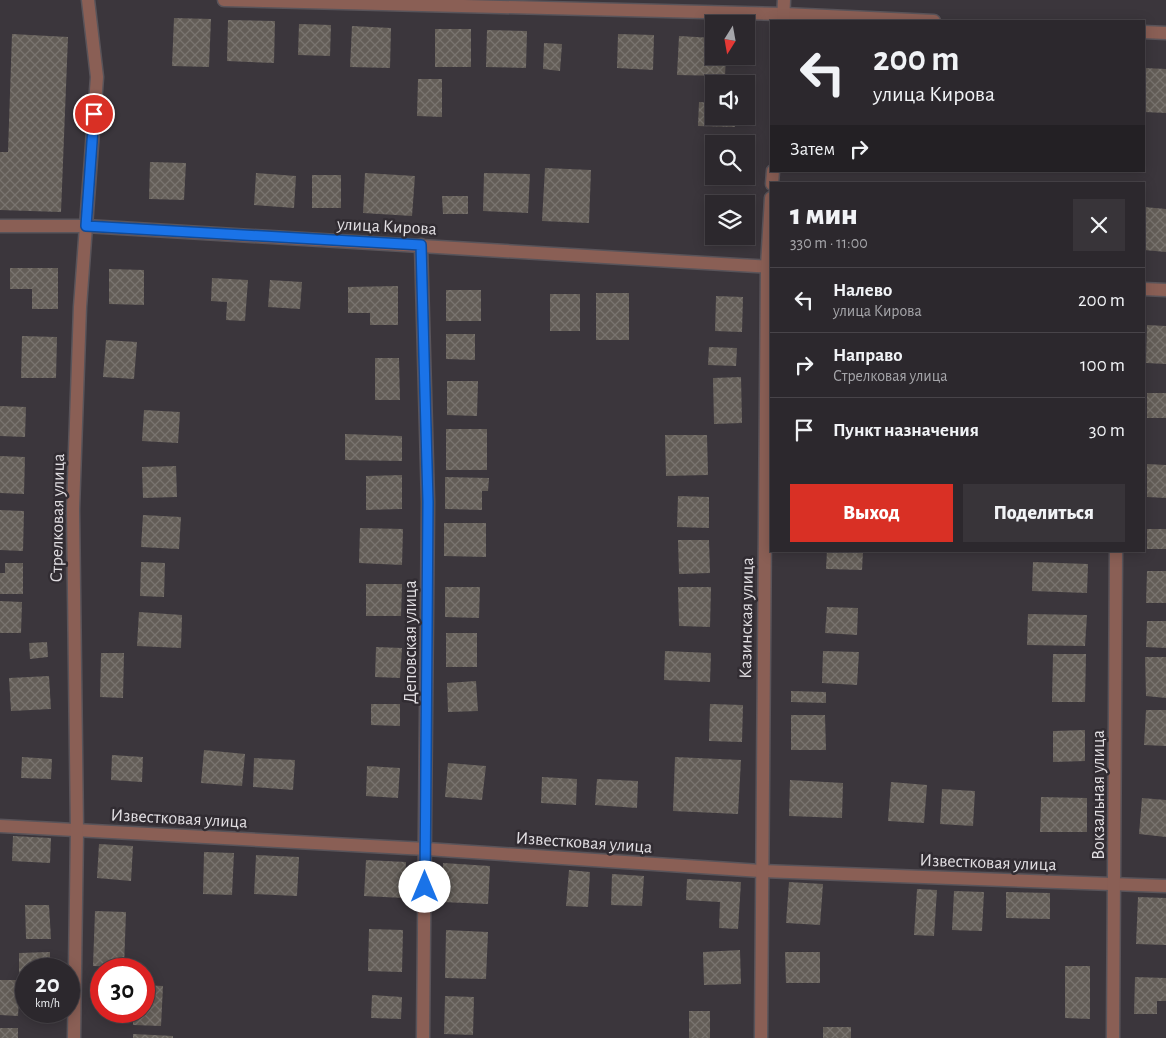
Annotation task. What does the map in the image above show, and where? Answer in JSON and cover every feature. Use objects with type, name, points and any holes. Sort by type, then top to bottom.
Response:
[{"type":"street","name":"Стрелковая улица","points":[[74,1038],[77,830],[73,509],[86,226],[97,77],[88,0]]},
{"type":"street","points":[[224,0],[884,20]]},
{"type":"street","points":[[783,18],[784,0]]},
{"type":"street","points":[[1145,32],[1166,33]]},
{"type":"street","name":"улица Кирова","points":[[0,226],[86,226],[769,266]]},
{"type":"street","name":"Казинская улица","points":[[761,1038],[761,871],[770,232]]},
{"type":"street","name":"Деповская улица","points":[[421,245],[428,502],[424,1038]]},
{"type":"street","points":[[1145,289],[1166,290]]},
{"type":"street","name":"Вокзальная улица","points":[[1113,1038],[1116,552]]},
{"type":"street","name":"Известковая улица","points":[[0,826],[426,849],[761,871],[1166,886]]},
{"type":"building","points":[[174,18],[211,19],[209,67],[172,66]]},
{"type":"building","points":[[228,20],[275,21],[274,63],[227,61]]},
{"type":"building","points":[[299,24],[331,25],[330,56],[298,55]]},
{"type":"building","points":[[352,26],[391,28],[390,68],[350,67]]},
{"type":"building","points":[[435,29],[471,29],[471,67],[435,67]]},
{"type":"building","points":[[487,30],[527,31],[526,68],[486,67]]},
{"type":"building","points":[[12,34],[68,37],[61,212],[0,210],[0,152],[8,152]]},
{"type":"building","points":[[618,34],[654,35],[653,70],[617,68]]},
{"type":"building","points":[[679,36],[705,37],[705,65],[726,65],[725,75],[677,75]]},
{"type":"building","points":[[544,43],[562,44],[560,71],[543,69]]},
{"type":"building","points":[[1145,68],[1166,69],[1166,113],[1145,112]]},
{"type":"building","points":[[418,79],[442,79],[442,117],[417,116]]},
{"type":"building","points":[[699,102],[705,102],[705,125],[735,125],[735,127],[698,126]]},
{"type":"building","points":[[150,162],[186,163],[184,200],[149,199]]},
{"type":"building","points":[[545,168],[591,170],[589,223],[542,221]]},
{"type":"building","points":[[256,173],[296,176],[294,208],[254,205]]},
{"type":"building","points":[[365,173],[415,176],[412,216],[363,213]]},
{"type":"building","points":[[484,173],[530,174],[528,213],[483,211]]},
{"type":"building","points":[[312,175],[341,175],[341,208],[312,208]]},
{"type":"building","points":[[442,196],[468,196],[468,214],[443,214]]},
{"type":"building","points":[[1145,207],[1166,209],[1166,252],[1145,250]]},
{"type":"building","points":[[10,268],[58,268],[58,309],[32,309],[32,289],[10,289]]},
{"type":"building","points":[[109,269],[144,270],[144,305],[109,304]]},
{"type":"building","points":[[212,278],[248,280],[245,321],[226,320],[227,302],[211,301]]},
{"type":"building","points":[[270,280],[302,282],[300,309],[268,307]]},
{"type":"building","points":[[398,286],[398,325],[370,325],[370,313],[348,313],[348,287]]},
{"type":"building","points":[[446,290],[481,290],[481,321],[446,321]]},
{"type":"building","points":[[596,293],[629,293],[629,340],[596,340]]},
{"type":"building","points":[[550,294],[580,294],[580,331],[550,331]]},
{"type":"building","points":[[716,296],[743,297],[742,332],[715,331]]},
{"type":"building","points":[[1147,325],[1166,326],[1166,364],[1146,363]]},
{"type":"building","points":[[446,334],[475,334],[475,360],[446,359]]},
{"type":"building","points":[[22,336],[57,337],[56,378],[21,378]]},
{"type":"building","points":[[106,340],[137,342],[134,379],[103,377]]},
{"type":"building","points":[[709,347],[737,348],[736,366],[708,365]]},
{"type":"building","points":[[375,358],[399,358],[400,400],[375,400]]},
{"type":"building","points":[[741,377],[742,423],[714,424],[713,378]]},
{"type":"building","points":[[447,381],[478,381],[477,416],[447,415]]},
{"type":"building","points":[[1147,393],[1166,393],[1166,418],[1147,418]]},
{"type":"building","points":[[0,406],[26,407],[25,437],[0,436]]},
{"type":"building","points":[[144,410],[180,412],[178,443],[142,441]]},
{"type":"building","points":[[446,429],[487,429],[487,470],[446,470]]},
{"type":"building","points":[[345,434],[402,436],[402,461],[345,460]]},
{"type":"building","points":[[665,435],[707,435],[708,475],[666,476]]},
{"type":"building","points":[[0,456],[25,457],[24,494],[0,493]]},
{"type":"building","points":[[1147,464],[1166,465],[1166,498],[1147,497]]},
{"type":"building","points":[[176,466],[177,497],[143,498],[142,467]]},
{"type":"building","points":[[402,475],[402,509],[366,510],[366,476]]},
{"type":"building","points":[[445,477],[489,478],[488,491],[482,491],[482,510],[445,509]]},
{"type":"building","points":[[678,496],[709,497],[709,528],[677,527]]},
{"type":"building","points":[[0,510],[24,511],[23,551],[0,550]]},
{"type":"building","points":[[143,515],[181,517],[179,549],[141,547]]},
{"type":"building","points":[[444,523],[486,523],[486,557],[444,556]]},
{"type":"building","points":[[360,528],[403,529],[402,565],[359,563]]},
{"type":"building","points":[[1147,529],[1166,529],[1166,549],[1147,549]]},
{"type":"building","points":[[678,540],[709,540],[710,573],[679,574]]},
{"type":"building","points":[[827,552],[863,552],[862,570],[826,569]]},
{"type":"building","points":[[141,562],[165,563],[164,597],[140,596]]},
{"type":"building","points":[[1033,562],[1088,564],[1087,593],[1032,591]]},
{"type":"building","points":[[5,563],[23,563],[23,594],[0,594],[0,573],[5,573]]},
{"type":"building","points":[[1147,571],[1166,571],[1166,603],[1146,603]]},
{"type":"building","points":[[366,584],[402,584],[401,616],[366,616]]},
{"type":"building","points":[[445,587],[480,587],[479,618],[445,617]]},
{"type":"building","points":[[678,587],[711,587],[710,627],[679,626]]},
{"type":"building","points":[[0,601],[22,602],[21,633],[0,633]]},
{"type":"building","points":[[827,607],[858,608],[857,635],[825,633]]},
{"type":"building","points":[[139,612],[182,615],[181,648],[137,646]]},
{"type":"building","points":[[1028,614],[1087,615],[1085,646],[1027,645]]},
{"type":"building","points":[[1147,621],[1166,621],[1166,648],[1146,647]]},
{"type":"building","points":[[446,633],[477,633],[477,667],[446,667]]},
{"type":"building","points":[[47,642],[48,657],[30,659],[29,643]]},
{"type":"building","points":[[376,647],[402,648],[400,678],[375,677]]},
{"type":"building","points":[[665,651],[711,653],[710,682],[664,680]]},
{"type":"building","points":[[823,651],[859,652],[857,685],[822,683]]},
{"type":"building","points":[[101,653],[124,653],[123,698],[100,697]]},
{"type":"building","points":[[1053,654],[1086,654],[1085,702],[1052,702]]},
{"type":"building","points":[[1145,657],[1166,657],[1166,698],[1146,696]]},
{"type":"building","points":[[49,676],[51,709],[11,711],[9,678]]},
{"type":"building","points":[[476,681],[478,711],[448,712],[447,683]]},
{"type":"building","points":[[791,691],[826,692],[826,703],[791,702]]},
{"type":"building","points":[[371,704],[400,704],[400,726],[371,725]]},
{"type":"building","points":[[710,704],[743,705],[742,742],[709,741]]},
{"type":"building","points":[[1146,710],[1166,710],[1166,746],[1144,745]]},
{"type":"building","points":[[791,715],[825,715],[826,750],[791,750]]},
{"type":"building","points":[[1085,730],[1085,761],[1053,762],[1053,731]]},
{"type":"building","points":[[204,750],[245,754],[242,786],[201,783]]},
{"type":"building","points":[[112,755],[143,757],[142,782],[111,780]]},
{"type":"building","points":[[22,757],[52,759],[51,779],[21,778]]},
{"type":"building","points":[[675,757],[741,760],[738,814],[673,811]]},
{"type":"building","points":[[254,758],[295,760],[293,790],[253,787]]},
{"type":"building","points":[[448,763],[486,766],[482,800],[445,797]]},
{"type":"building","points":[[367,766],[400,768],[398,798],[366,796]]},
{"type":"building","points":[[542,777],[577,779],[576,805],[541,803]]},
{"type":"building","points":[[597,779],[638,781],[637,808],[595,805]]},
{"type":"building","points":[[790,780],[843,783],[842,818],[789,816]]},
{"type":"building","points":[[891,782],[927,785],[924,823],[888,821]]},
{"type":"building","points":[[942,789],[975,791],[973,826],[940,824]]},
{"type":"building","points":[[1041,797],[1087,798],[1087,832],[1040,832]]},
{"type":"building","points":[[1142,798],[1166,800],[1166,837],[1139,834]]},
{"type":"building","points":[[13,836],[51,838],[50,863],[12,861]]},
{"type":"building","points":[[99,844],[133,846],[131,881],[97,878]]},
{"type":"building","points":[[204,852],[234,853],[232,895],[203,894]]},
{"type":"building","points":[[256,855],[299,857],[297,896],[254,894]]},
{"type":"building","points":[[366,860],[406,862],[404,898],[364,896]]},
{"type":"building","points":[[443,863],[490,866],[488,904],[442,902]]},
{"type":"building","points":[[569,870],[590,872],[588,907],[566,906]]},
{"type":"building","points":[[612,874],[644,876],[642,906],[611,905]]},
{"type":"building","points":[[687,879],[741,882],[738,929],[719,928],[720,902],[686,900]]},
{"type":"building","points":[[789,882],[823,884],[820,925],[786,923]]},
{"type":"building","points":[[917,889],[937,890],[934,936],[914,935]]},
{"type":"building","points":[[954,891],[984,892],[982,931],[952,930]]},
{"type":"building","points":[[1006,892],[1050,893],[1050,919],[1006,918]]},
{"type":"building","points":[[1138,897],[1166,898],[1166,945],[1136,944]]},
{"type":"building","points":[[25,905],[49,905],[51,939],[26,939]]},
{"type":"building","points":[[95,911],[126,912],[124,958],[93,958]]},
{"type":"building","points":[[369,929],[403,930],[402,972],[368,971]]},
{"type":"building","points":[[446,930],[488,932],[486,979],[445,978]]},
{"type":"building","points":[[740,950],[741,984],[704,985],[703,952]]},
{"type":"building","points":[[50,952],[50,958],[19,958],[19,953]]},
{"type":"building","points":[[785,952],[820,952],[820,983],[786,983]]},
{"type":"building","points":[[1065,966],[1090,966],[1090,1019],[1065,1018]]},
{"type":"building","points":[[1135,977],[1166,978],[1166,1001],[1157,1001],[1157,1014],[1134,1014]]},
{"type":"building","points":[[0,980],[15,980],[15,1016],[0,1015]]},
{"type":"building","points":[[155,986],[163,986],[161,1026],[133,1025],[133,1023],[155,1023]]},
{"type":"building","points":[[372,995],[402,997],[401,1019],[371,1018]]},
{"type":"building","points":[[445,996],[474,997],[473,1035],[444,1034]]},
{"type":"building","points":[[689,1011],[710,1011],[710,1038],[689,1038]]},
{"type":"building","points":[[823,1027],[851,1027],[851,1038],[823,1038]]},
{"type":"building","points":[[0,1028],[18,1028],[18,1038],[0,1038]]},
{"type":"building","points":[[133,1034],[173,1036],[173,1038],[133,1038]]},
{"type":"route","points":[[94,114],[86,226],[421,245],[428,502],[425,887]]}]
